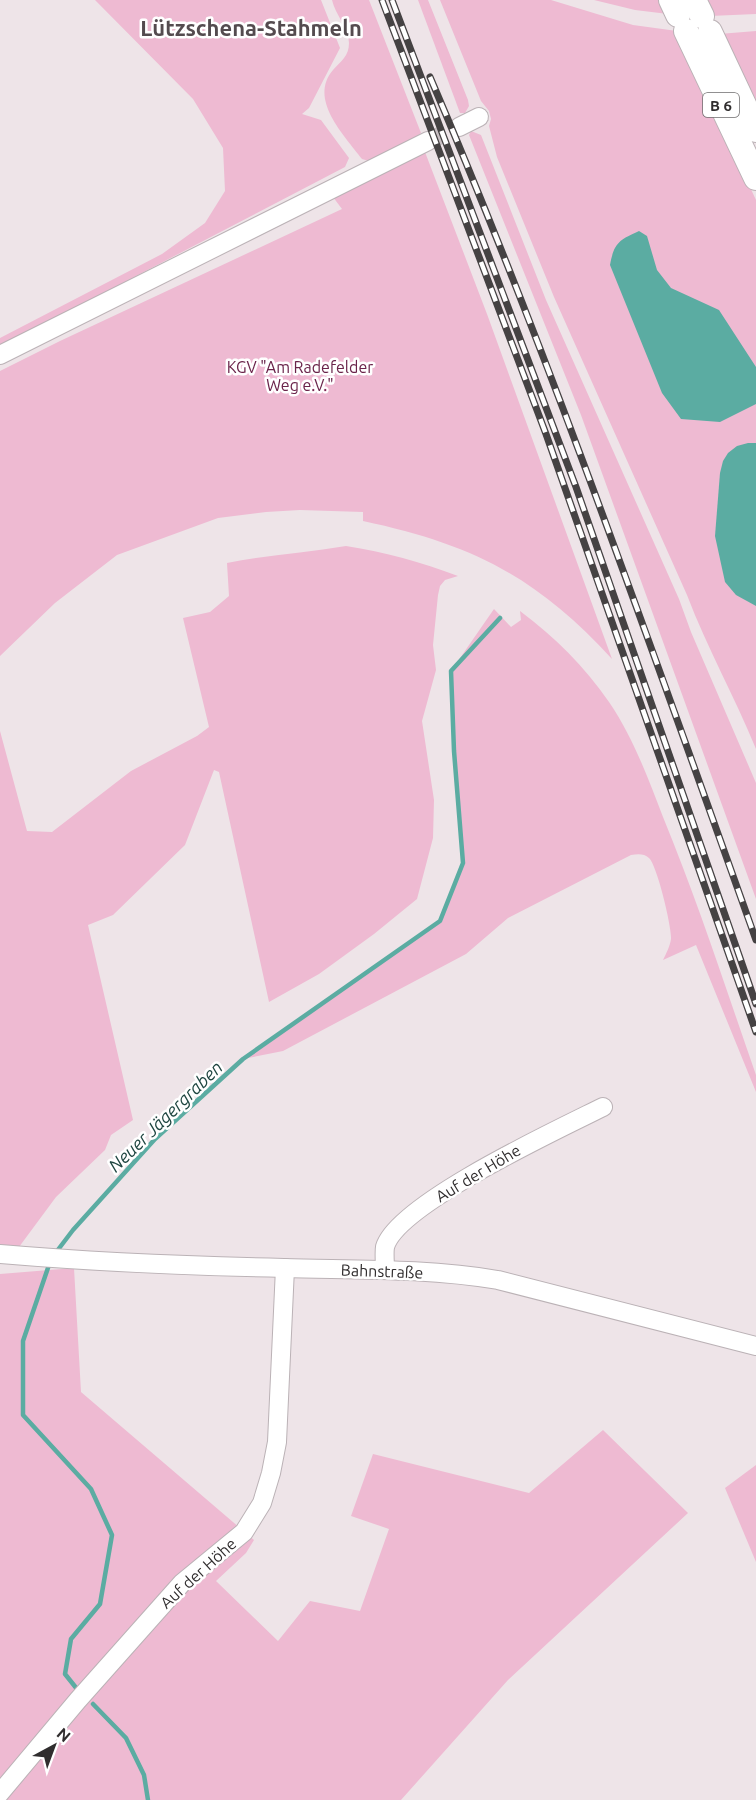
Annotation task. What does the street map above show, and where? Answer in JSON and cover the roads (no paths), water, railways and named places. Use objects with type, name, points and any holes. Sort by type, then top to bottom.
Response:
[{"type":"main road","name":"B 6","points":[[690,16],[756,130]]},
{"type":"main road","name":"B 6","points":[[690,16],[756,178]]},
{"type":"street","points":[[459,126],[479,117]]},
{"type":"street","points":[[0,355],[428,141]]},
{"type":"street","name":"Auf der Höhe","points":[[385,1270],[385,1247],[390,1238],[413,1214],[440,1195],[516,1150],[603,1107]]},
{"type":"street","name":"Bahnstraße","points":[[0,1254],[66,1259],[467,1275],[498,1280],[756,1346]]},
{"type":"street","name":"Auf der Höhe","points":[[0,1793],[174,1591],[244,1532],[262,1503],[277,1442],[285,1268]]},
{"type":"waterway","name":"Neuer Jägergraben","points":[[54,1255],[73,1230],[155,1139],[243,1059],[440,921],[463,863],[454,751],[451,671],[500,618]]},
{"type":"waterway","name":"Neuer Jägergraben","points":[[50,1262],[23,1341],[23,1415],[91,1489],[112,1535],[100,1604],[71,1639],[65,1674],[77,1689]]},
{"type":"waterway","name":"Neuer Jägergraben","points":[[93,1704],[126,1738],[144,1775],[148,1800]]},
{"type":"tunnel","points":[[428,141],[459,127]]},
{"type":"railway","points":[[382,0],[546,434],[756,1032]]},
{"type":"railway","points":[[392,0],[576,487],[756,1004]]},
{"type":"railway","points":[[430,77],[559,398],[756,940]]},
{"type":"district","name":"Lützschena-Stahmeln","points":[[251,27]]},
{"type":"park label","name":"KGV \"Am Radefelder Weg e.V.\"","points":[[300,376]]}]
